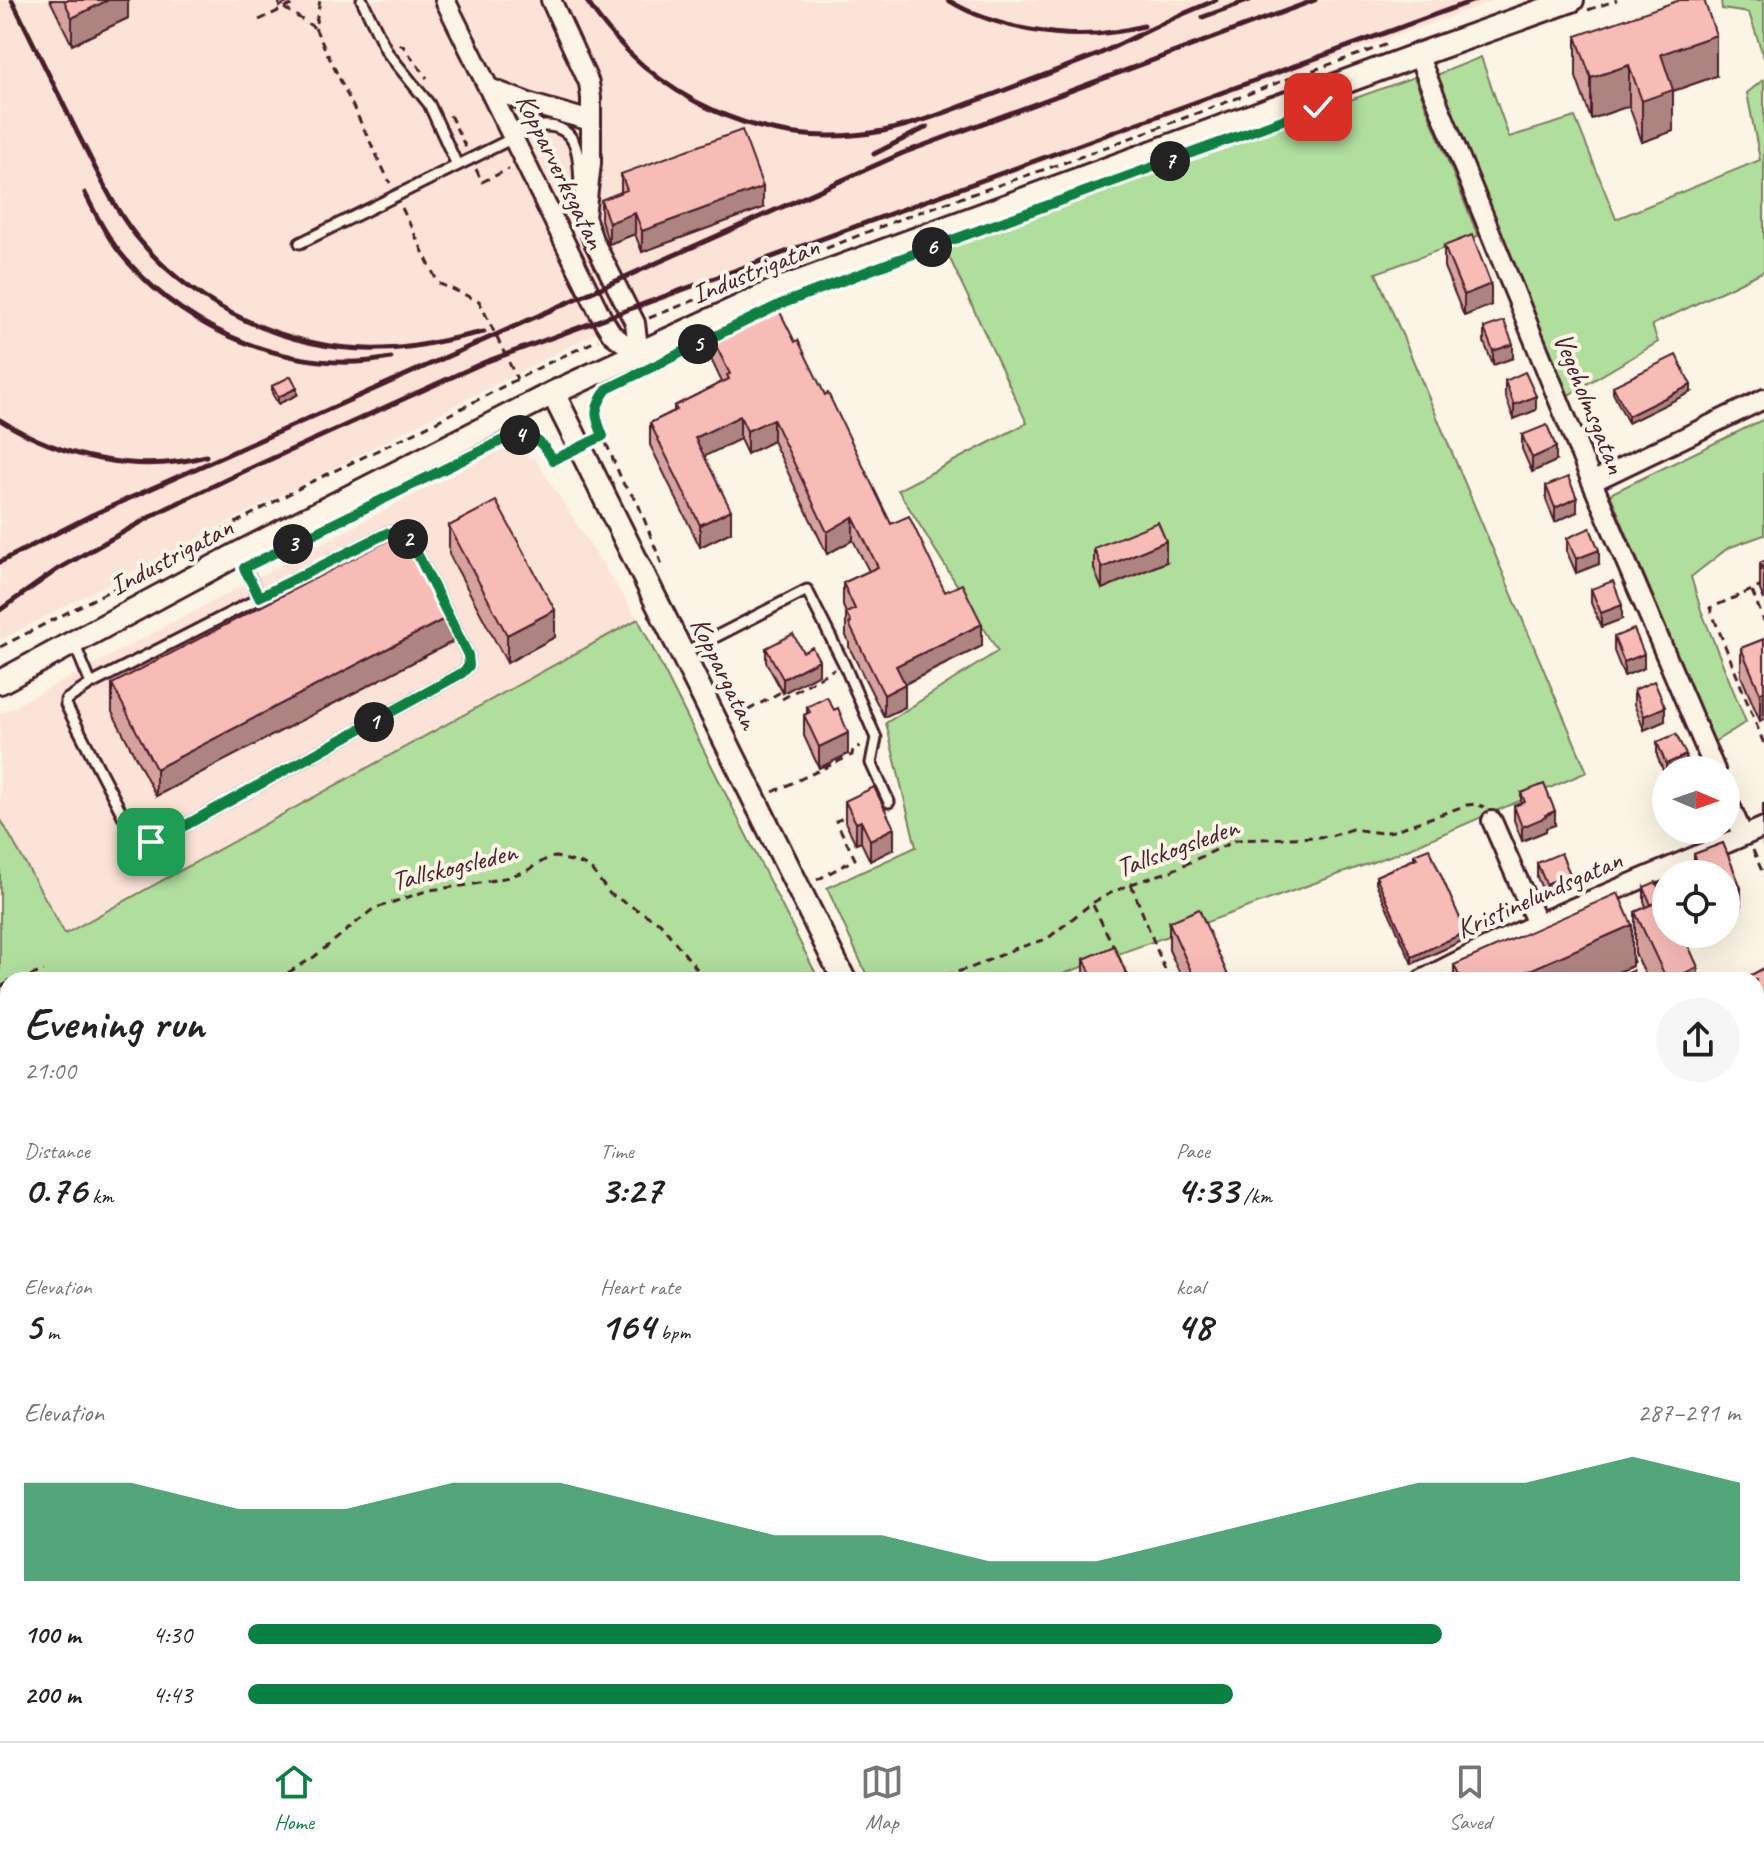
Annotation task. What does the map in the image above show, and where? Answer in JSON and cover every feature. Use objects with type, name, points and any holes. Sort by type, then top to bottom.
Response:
[{"type":"street","name":"Kopparverksgatan","points":[[445,0],[607,326],[612,334],[639,355]]},
{"type":"street","points":[[551,0],[589,83],[591,163],[585,217],[593,240],[635,323],[639,355]]},
{"type":"street","name":"Industrigatan","points":[[0,682],[238,554],[553,393],[772,292],[1418,55],[1579,5]]},
{"type":"street","name":"Vegeholmsgatan","points":[[1418,55],[1592,482],[1709,756]]},
{"type":"street","points":[[489,88],[591,121]]},
{"type":"street","name":"Koppargatan","points":[[553,393],[840,972]]},
{"type":"street","points":[[1592,482],[1764,399]]},
{"type":"street","points":[[1492,821],[1537,924]]},
{"type":"street","name":"Kristinelundsgatan","points":[[1437,972],[1537,924],[1751,833]]},
{"type":"lane","points":[[362,0],[387,52],[429,104],[457,165]]},
{"type":"lane","points":[[300,243],[542,126],[558,129],[572,137],[579,154],[580,201],[585,217]]},
{"type":"lane","points":[[387,533],[398,533],[412,543],[468,655],[469,666],[448,681],[151,842],[133,835],[66,705],[69,697],[91,684],[387,533]]},
{"type":"lane","points":[[238,554],[259,597]]},
{"type":"lane","points":[[682,654],[807,590],[876,738],[871,763],[889,802]]},
{"type":"lane","points":[[74,642],[91,684]]},
{"type":"path","points":[[259,20],[302,0]]},
{"type":"path","points":[[315,28],[320,0]]},
{"type":"path","points":[[1579,5],[1617,0]]},
{"type":"path","points":[[284,8],[315,28],[438,283],[479,301],[517,379]]},
{"type":"path","points":[[394,42],[403,46],[431,84]]},
{"type":"path","points":[[447,109],[482,182],[536,159],[568,180],[580,180]]},
{"type":"path","points":[[607,389],[600,399],[595,417],[624,485],[637,501],[665,573]]},
{"type":"path","points":[[508,437],[515,434],[537,440],[553,460],[579,448]]},
{"type":"path","points":[[1764,585],[1710,608],[1764,744]]},
{"type":"path","points":[[1752,590],[1764,621]]},
{"type":"path","points":[[733,719],[779,693],[782,699],[844,664]]},
{"type":"path","points":[[1759,730],[1764,728]]},
{"type":"path","points":[[770,794],[852,755],[853,749],[876,738]]},
{"type":"path","name":"Tallskogsleden","points":[[957,972],[1047,939],[1092,903],[1237,840],[1331,836],[1352,829],[1382,833],[1476,804],[1487,810],[1492,821]]},
{"type":"path","points":[[814,882],[855,859],[836,821],[848,815]]},
{"type":"path","points":[[1751,833],[1764,876]]},
{"type":"path","name":"Tallskogsleden","points":[[289,972],[314,957],[373,909],[429,890],[509,877],[556,857],[591,869],[610,894],[660,923],[701,972]]},
{"type":"path","points":[[1131,884],[1166,972]]},
{"type":"path","points":[[1092,903],[1126,972]]},
{"type":"path","points":[[1629,951],[1634,965],[1631,972]]},
{"type":"shaded area","points":[[0,0],[1496,0],[642,309],[0,640]]},
{"type":"shaded area","points":[[502,448],[535,459],[638,619],[64,935],[0,818],[0,714]]},
{"type":"green space","points":[[1721,0],[1764,0],[1764,58],[1749,13],[1722,9]]},
{"type":"green space","points":[[1481,57],[1509,137],[1575,117],[1616,219],[1760,160],[1747,93],[1764,79],[1764,271],[1652,325],[1658,342],[1565,397],[1434,76]]},
{"type":"green space","points":[[1414,77],[1478,236],[1376,273],[1587,772],[1398,853],[1068,972],[865,972],[827,888],[916,847],[886,723],[998,651],[898,490],[1027,423],[944,246]]},
{"type":"green space","points":[[1764,419],[1764,535],[1728,548],[1691,577],[1746,722],[1714,742],[1610,494]]},
{"type":"green space","points":[[638,619],[815,972],[0,972],[0,818],[65,934]]},
{"type":"building","points":[[64,0],[108,0],[72,18]]},
{"type":"building","points":[[1680,0],[1704,0],[1716,35],[1661,54],[1673,90],[1642,101],[1629,65],[1591,78],[1576,36]]},
{"type":"building","points":[[742,130],[763,187],[642,231],[635,213],[609,223],[601,200],[627,190],[621,174]]},
{"type":"building","points":[[1472,235],[1491,284],[1464,295],[1444,246]]},
{"type":"building","points":[[775,302],[825,395],[828,393],[891,524],[909,516],[945,592],[962,584],[982,624],[896,666],[905,684],[884,695],[849,624],[851,622],[846,613],[855,609],[843,583],[878,567],[853,517],[827,532],[773,419],[747,431],[740,416],[695,438],[731,510],[700,525],[650,423],[677,410],[674,406],[729,379],[727,375],[730,374],[710,334]]},
{"type":"building","points":[[1504,321],[1513,344],[1493,351],[1484,328]]},
{"type":"building","points":[[1676,355],[1691,385],[1628,416],[1613,386]]},
{"type":"building","points":[[1525,372],[1536,396],[1514,405],[1505,381]]},
{"type":"building","points":[[291,376],[297,388],[278,397],[272,386]]},
{"type":"building","points":[[1547,425],[1556,447],[1532,458],[1522,435]]},
{"type":"building","points":[[1568,477],[1577,498],[1555,508],[1546,486]]},
{"type":"building","points":[[496,501],[555,610],[507,635],[449,526]]},
{"type":"building","points":[[1158,522],[1166,541],[1102,568],[1094,548]]},
{"type":"building","points":[[1590,528],[1599,550],[1576,559],[1567,538]]},
{"type":"building","points":[[408,530],[452,615],[156,769],[112,684]]},
{"type":"building","points":[[1613,581],[1622,605],[1601,613],[1591,589]]},
{"type":"building","points":[[1634,629],[1644,654],[1624,662],[1614,637]]},
{"type":"building","points":[[793,634],[803,652],[812,647],[819,660],[783,679],[766,648]]},
{"type":"building","points":[[1764,639],[1764,691],[1760,693],[1741,648]]},
{"type":"building","points":[[1654,681],[1665,707],[1644,716],[1634,690]]},
{"type":"building","points":[[827,697],[834,710],[838,708],[848,733],[819,747],[804,715],[810,712],[807,707]]},
{"type":"building","points":[[1676,734],[1686,755],[1663,756],[1657,742]]},
{"type":"building","points":[[1544,784],[1555,811],[1522,827],[1514,806],[1525,802],[1521,793]]},
{"type":"building","points":[[874,787],[894,828],[870,840],[861,821],[856,823],[845,801]]},
{"type":"building","points":[[1723,844],[1730,860],[1696,860],[1694,854]]},
{"type":"building","points":[[1429,848],[1466,932],[1412,957],[1376,876],[1417,858],[1414,854]]},
{"type":"building","points":[[1561,853],[1570,874],[1546,884],[1537,863]]},
{"type":"building","points":[[1652,884],[1651,905],[1644,887]]},
{"type":"building","points":[[1618,893],[1632,925],[1525,972],[1457,972],[1454,965]]},
{"type":"building","points":[[1652,904],[1652,948],[1689,948],[1698,967],[1687,972],[1663,972],[1635,912]]},
{"type":"building","points":[[1199,909],[1227,972],[1191,972],[1169,922]]},
{"type":"building","points":[[1114,946],[1125,972],[1090,972],[1084,959]]},
{"type":"railway","points":[[12,0],[120,213],[159,262],[186,284],[246,321],[313,343],[382,349],[433,343],[484,332]]},
{"type":"railway","points":[[586,0],[613,35],[643,65],[677,91],[715,111],[754,125],[796,134],[839,136],[883,131],[927,119],[1000,92]]},
{"type":"railway","points":[[948,0],[1006,25],[1050,33],[1093,34],[1144,26]]},
{"type":"railway","points":[[992,95],[1097,55],[1216,0]]},
{"type":"railway","points":[[1203,17],[1250,0]]},
{"type":"railway","points":[[0,562],[92,515],[903,153],[1315,0]]},
{"type":"railway","points":[[0,610],[58,569],[159,512],[485,362],[1475,0]]},
{"type":"railway","points":[[874,154],[927,127]]},
{"type":"railway","points":[[85,193],[109,237],[127,261],[153,287],[213,328],[247,343],[318,361],[354,362],[391,358]]},
{"type":"railway","points":[[0,420],[48,444],[100,459],[153,464],[206,456]]},
{"type":"route","points":[[151,842],[462,673],[469,666],[468,655],[412,543],[398,533],[387,533],[259,597],[244,568],[515,434],[537,440],[553,460],[603,436],[595,417],[596,408],[607,389],[781,304],[1318,107]]}]
